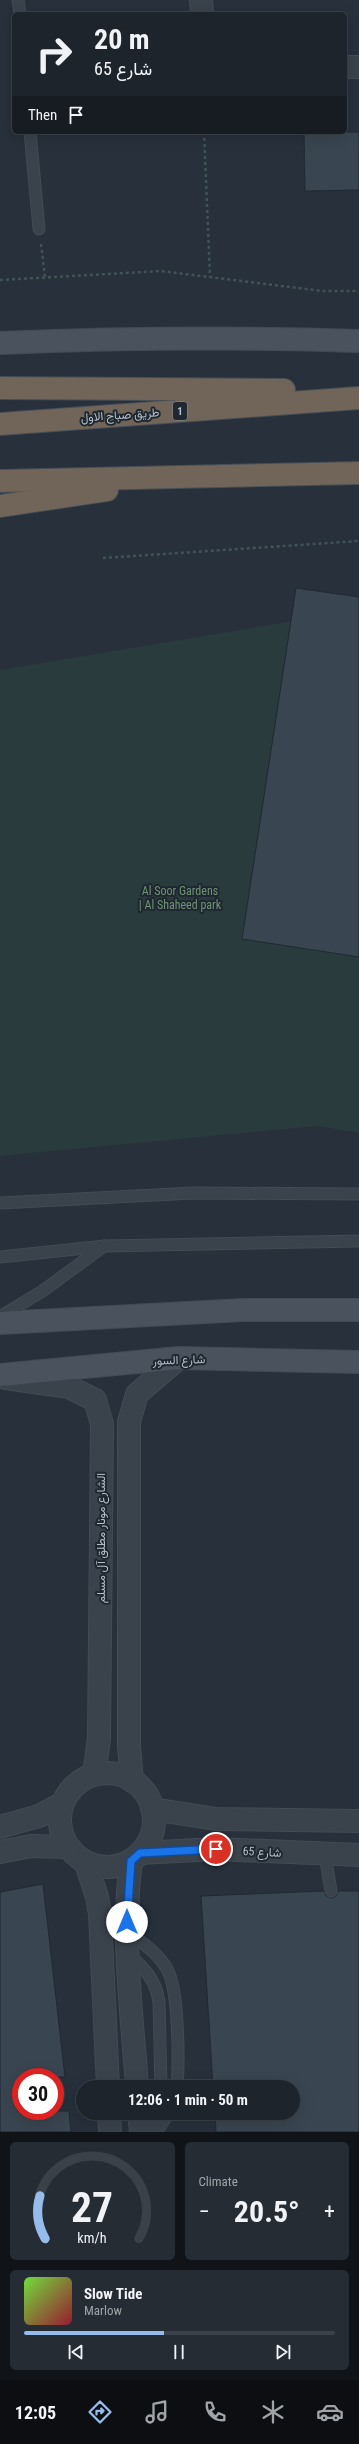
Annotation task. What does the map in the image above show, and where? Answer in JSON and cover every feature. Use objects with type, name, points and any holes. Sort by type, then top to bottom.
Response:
[{"type":"highway","points":[[0,388],[359,391]]},
{"type":"highway","name":"طريق صباح الاول","points":[[0,424],[359,398]]},
{"type":"highway","points":[[0,481],[227,474],[359,473]]},
{"type":"highway","points":[[0,506],[66,495],[227,474]]},
{"type":"main road","points":[[0,343],[109,339],[276,338],[359,341]]},
{"type":"main road","points":[[0,1323],[243,1310],[359,1310]]},
{"type":"main road","name":"شارع السور","points":[[0,1376],[179,1358],[359,1362]]},
{"type":"street","points":[[201,0],[202,12]]},
{"type":"street","points":[[347,67],[359,67]]},
{"type":"street","points":[[132,1781],[129,1746],[129,1422],[137,1394],[179,1358]]},
{"type":"street","name":"الشارع مونار مطلق آل مسلم","points":[[0,1376],[69,1387],[95,1400],[102,1424],[99,1739],[94,1775]]},
{"type":"street","points":[[108,2080],[100,1914],[97,1896],[86,1863],[68,1847],[60,1827],[62,1804],[74,1786],[94,1775],[107,1773],[120,1775],[132,1781],[141,1788],[152,1809],[152,1833],[136,1857],[127,1896],[127,1931],[137,2080]]},
{"type":"street","points":[[0,1827],[39,1816],[62,1804]]},
{"type":"street","points":[[152,1809],[216,1819],[359,1821]]},
{"type":"street","points":[[0,1852],[30,1846],[68,1847]]},
{"type":"street","name":"شارع 65","points":[[136,1857],[216,1849],[325,1855],[359,1855]]},
{"type":"street","points":[[86,1863],[109,1867],[136,1857]]},
{"type":"street","points":[[109,2120],[110,2132]]},
{"type":"street","points":[[140,2120],[141,2132]]},
{"type":"lane","points":[[18,0],[20,12]]},
{"type":"lane","points":[[30,134],[39,229]]},
{"type":"lane","points":[[0,1203],[193,1193],[359,1194]]},
{"type":"lane","points":[[0,1257],[105,1246],[359,1241]]},
{"type":"lane","points":[[0,1317],[44,1290],[105,1246]]},
{"type":"lane","points":[[325,1855],[330,1891]]},
{"type":"lane","points":[[127,1931],[158,1958],[172,1980],[176,1999],[177,2080]]},
{"type":"lane","points":[[129,1955],[148,1973],[157,1990],[159,2002],[161,2080]]},
{"type":"lane","points":[[146,2132],[153,2120]]},
{"type":"lane","points":[[156,2132],[164,2120]]},
{"type":"path","points":[[204,134],[210,277]]},
{"type":"path","points":[[39,229],[45,277]]},
{"type":"path","points":[[0,280],[161,271],[322,291],[359,291]]},
{"type":"path","points":[[103,558],[359,541]]},
{"type":"green space","name":"Al Soor Gardens | Al Shaheed park","points":[[359,610],[359,1133],[317,1126],[0,1156],[0,670]]},
{"type":"building","points":[[347,132],[359,132],[359,190],[305,191],[304,134],[347,134]]},
{"type":"building","points":[[296,588],[359,597],[359,957],[242,939]]},
{"type":"building","points":[[43,1884],[64,2068],[12,2068],[12,2120],[64,2120],[64,2111],[69,2111],[71,2132],[0,2132],[0,1892]]},
{"type":"building","points":[[324,1891],[326,1896],[332,1898],[336,1896],[338,1891],[359,1891],[359,2132],[216,2132],[215,2120],[300,2120],[300,2080],[213,2080],[201,1896]]},
{"type":"route","points":[[127,1922],[128,1878],[131,1861],[140,1853],[216,1849]]}]
